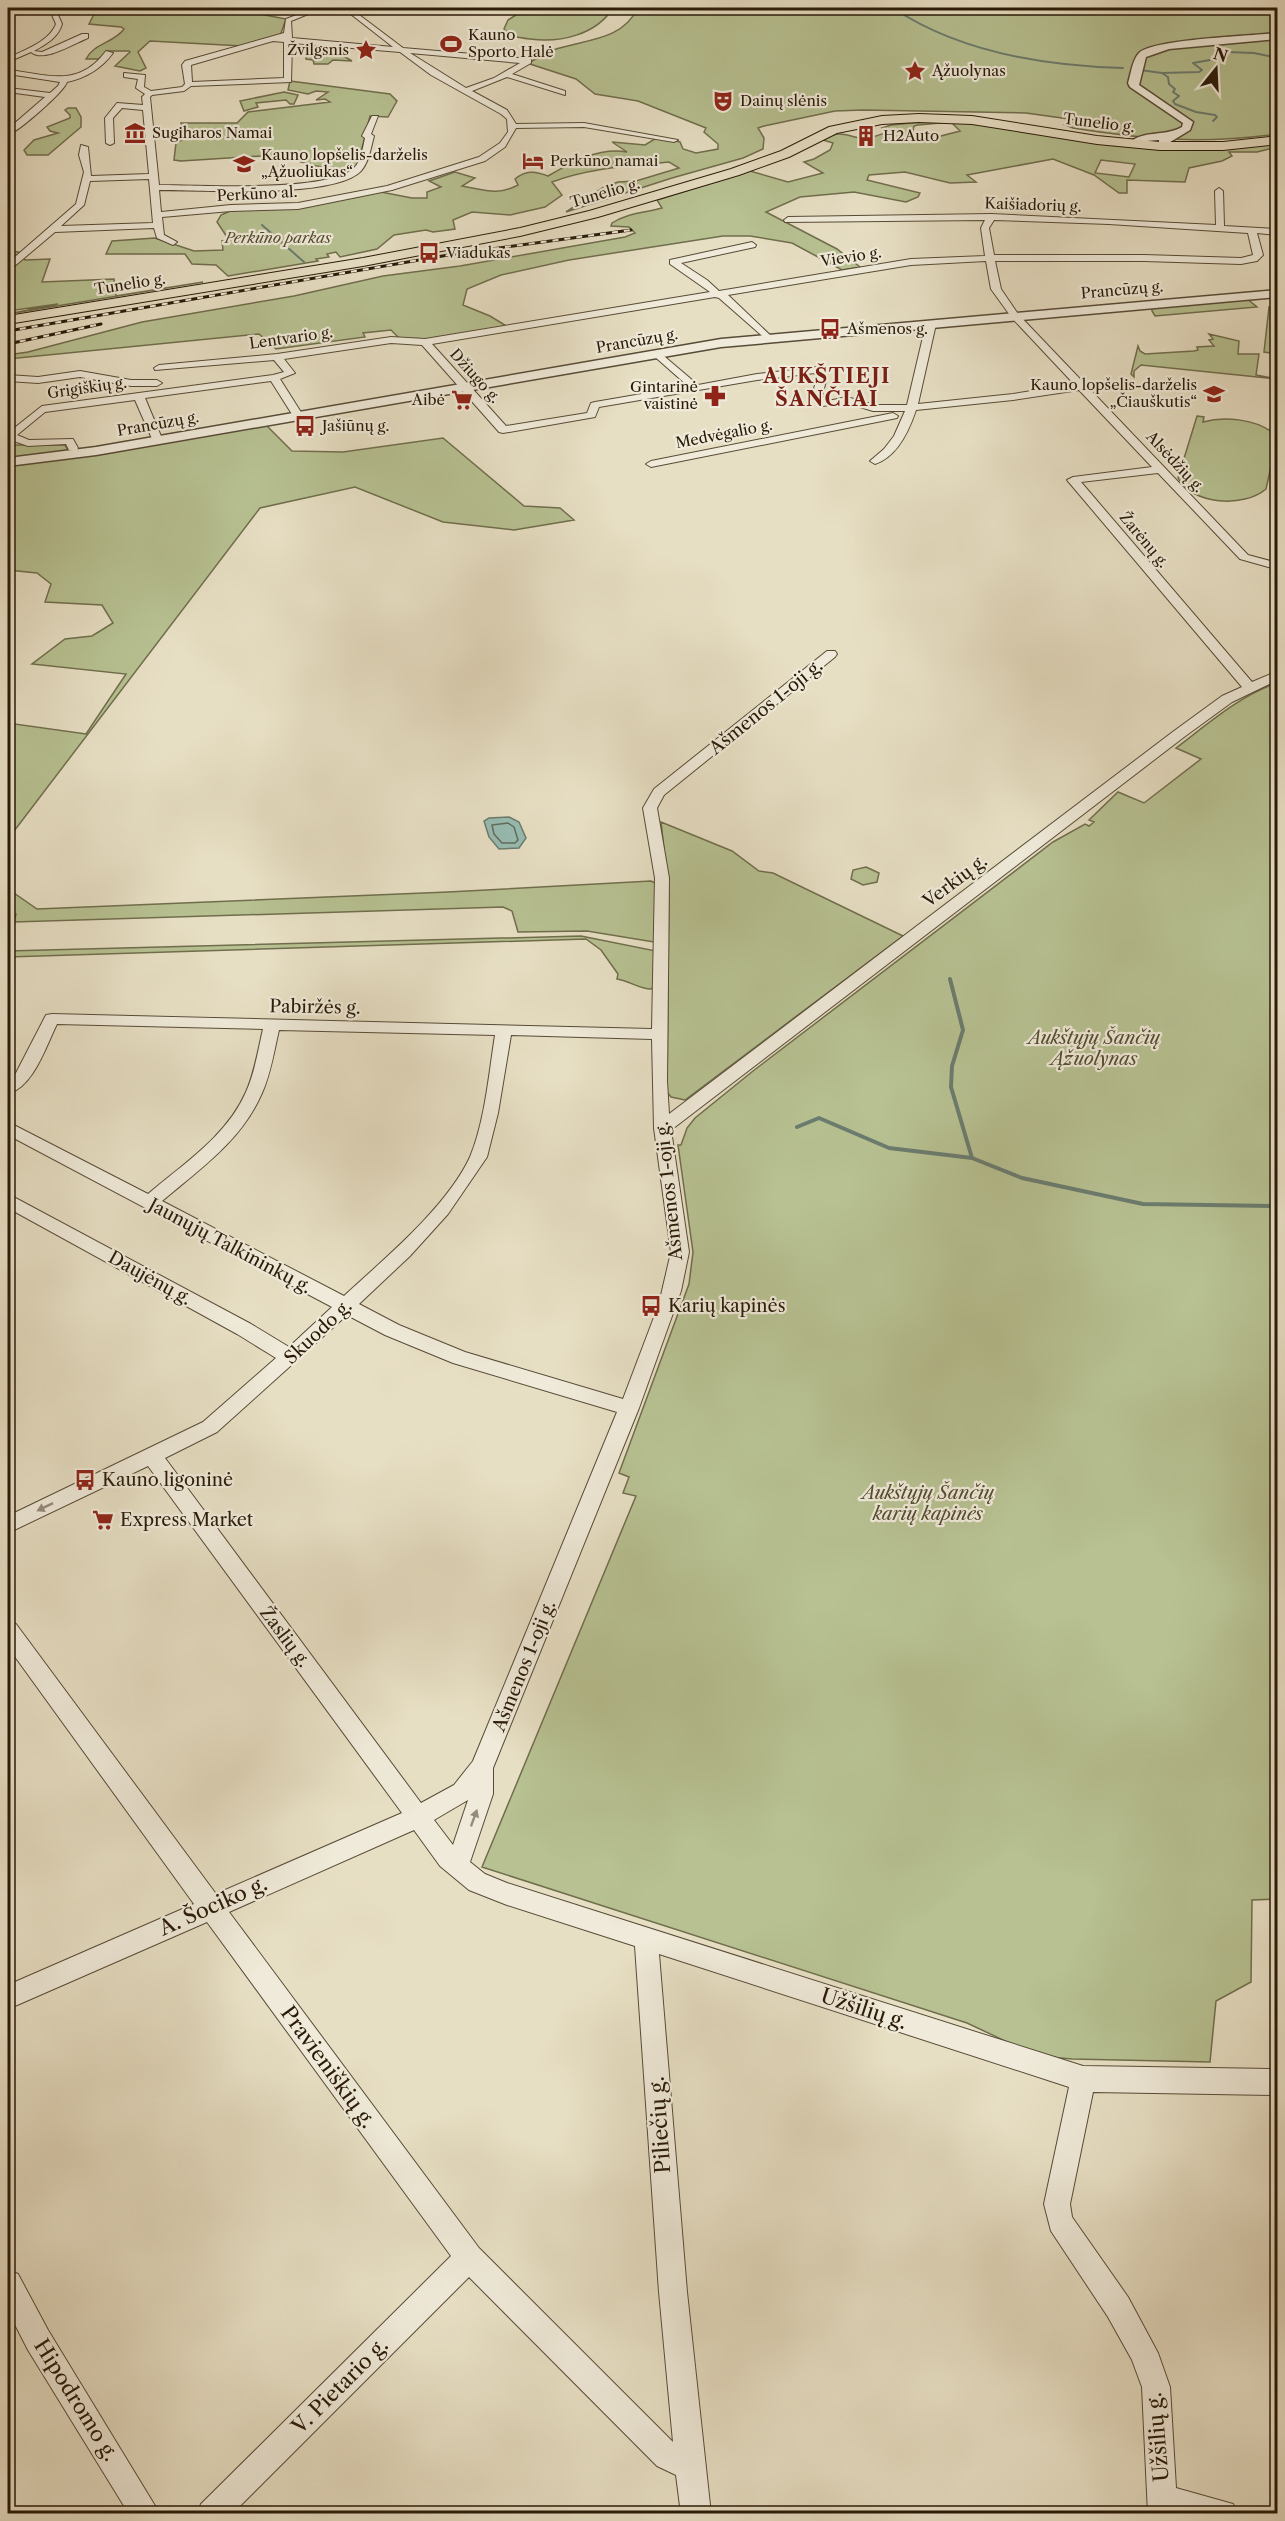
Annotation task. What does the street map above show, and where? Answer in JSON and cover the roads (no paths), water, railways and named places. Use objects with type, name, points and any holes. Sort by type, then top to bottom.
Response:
[{"type":"main road","name":"Tunelio g.","points":[[8,321],[363,262],[520,232],[593,214],[735,172],[775,158],[826,128],[863,118],[941,114],[987,118],[1138,140],[1168,139],[1223,146],[1278,138]]},
{"type":"main road","name":"Tunelio g.","points":[[8,316],[324,265],[505,231],[578,213],[722,171],[833,130],[872,122],[940,118],[981,121],[1097,140],[1168,139],[1194,142],[1278,138]]},
{"type":"street","points":[[8,15],[23,8]]},
{"type":"street","points":[[8,60],[42,43],[59,29],[52,8]]},
{"type":"street","points":[[127,75],[142,77],[140,88],[150,93],[184,89],[189,84],[288,80],[289,20],[320,8]]},
{"type":"street","points":[[346,8],[399,49],[465,91],[504,112],[509,116],[513,126],[591,126],[674,140]]},
{"type":"street","points":[[8,50],[43,54],[85,36]]},
{"type":"street","points":[[189,84],[188,63],[289,36],[528,61],[507,75],[465,91]]},
{"type":"street","points":[[1168,139],[1189,125],[1186,118],[1144,95],[1134,85],[1142,55],[1148,51],[1168,46],[1278,36]]},
{"type":"street","points":[[8,72],[71,80],[97,65],[109,53]]},
{"type":"street","points":[[507,75],[562,93]]},
{"type":"street","points":[[9,131],[62,87],[64,80]]},
{"type":"street","points":[[8,90],[67,98]]},
{"type":"street","points":[[150,93],[146,97],[146,108],[160,236],[173,242]]},
{"type":"street","points":[[110,143],[109,118],[120,105],[146,108]]},
{"type":"street","points":[[154,189],[294,187],[346,178],[358,170],[370,136],[366,136],[375,118]]},
{"type":"street","name":"Perkūno al.","points":[[51,229],[158,220],[231,208],[298,206],[389,188],[483,159],[504,144],[511,136],[513,126]]},
{"type":"street","points":[[8,267],[80,205],[88,168],[83,155],[84,147]]},
{"type":"street","points":[[87,178],[152,177]]},
{"type":"street","points":[[1219,191],[1220,228]]},
{"type":"street","name":"Kaišiadorių g.","points":[[788,220],[991,217],[1278,232]]},
{"type":"street","name":"Alsėdžių g.","points":[[991,217],[985,228],[996,289],[1015,316],[1244,556],[1272,564]]},
{"type":"street","name":"Vievio g.","points":[[425,342],[911,262],[991,258],[1144,258],[1241,261],[1254,259],[1258,255],[1252,230]]},
{"type":"street","points":[[752,245],[673,262],[720,294],[768,338]]},
{"type":"street","name":"Prancūzų g.","points":[[8,462],[73,455],[159,441],[658,354],[768,338],[1278,293]]},
{"type":"street","points":[[875,461],[892,449],[911,409],[932,324]]},
{"type":"street","name":"Lentvario g.","points":[[159,368],[277,357],[391,340],[425,342]]},
{"type":"street","name":"Džiugo g.","points":[[425,342],[503,430],[591,415],[595,405],[696,388]]},
{"type":"street","points":[[658,354],[696,388],[749,378],[818,370],[822,377],[817,398],[826,404],[847,400],[873,408],[911,409]]},
{"type":"street","points":[[277,357],[290,373],[274,378],[299,417]]},
{"type":"street","points":[[8,378],[38,380],[80,374],[131,383],[250,381]]},
{"type":"street","name":"Grigiškių g.","points":[[73,448],[69,441],[28,443],[19,442],[10,436],[42,409],[274,378]]},
{"type":"street","name":"Medvėgalio g.","points":[[651,464],[911,409],[1084,386]]},
{"type":"street","name":"Grigiškių g.","points":[[139,396],[159,441]]},
{"type":"street","name":"Žarėnų g.","points":[[1161,469],[1082,477],[1073,480],[1249,687]]},
{"type":"street","name":"Ašmenos 1-oji g.","points":[[419,1817],[462,1792],[482,1768],[629,1408],[667,1308],[678,1270],[680,1252],[662,1128],[660,1034],[662,879],[651,801],[659,792],[831,654]]},
{"type":"street","name":"Verkių g.","points":[[662,1128],[1221,703],[1249,687],[1278,675]]},
{"type":"street","name":"Pabiržės g.","points":[[8,1088],[22,1076],[52,1019],[660,1034]]},
{"type":"street","points":[[148,1203],[225,1136],[248,1104],[255,1092],[272,1025]]},
{"type":"street","name":"Skuodo g.","points":[[8,1526],[210,1427],[290,1357],[404,1251],[442,1210],[478,1157],[490,1113],[504,1030]]},
{"type":"street","name":"Jaunųjų Talkininkų g.","points":[[8,1128],[392,1330],[460,1358],[629,1408]]},
{"type":"street","name":"Daujėnų g.","points":[[8,1200],[244,1329],[290,1357]]},
{"type":"street","name":"Žaslių g.","points":[[152,1456],[419,1817]]},
{"type":"street","name":"Pravieniškių g.","points":[[8,1631],[469,2258],[667,2456],[681,2463],[688,2463]]},
{"type":"street","points":[[457,1866],[482,1794],[482,1768]]},
{"type":"street","points":[[419,1817],[448,1858],[477,1882],[507,1894],[646,1938]]},
{"type":"street","name":"A. Šociko g.","points":[[8,1997],[419,1817]]},
{"type":"street","name":"Užšilių g.","points":[[646,1938],[1083,2079],[1278,2082]]},
{"type":"street","name":"Piliečių g.","points":[[646,1938],[688,2463],[696,2514]]},
{"type":"street","name":"Užšilių g.","points":[[1083,2079],[1057,2204],[1060,2222],[1118,2307],[1144,2353],[1156,2386],[1163,2506],[1223,2514]]},
{"type":"street","name":"V. Pietario g.","points":[[212,2514],[469,2258]]},
{"type":"street","name":"Hipodromo g.","points":[[8,2284],[38,2340],[146,2514]]},
{"type":"water","points":[[509,817],[519,822],[526,838],[519,848],[499,849],[489,837],[484,821],[489,818]]},
{"type":"waterway","points":[[893,8],[946,36],[1003,54],[1063,64],[1123,68]]},
{"type":"waterway","points":[[1162,73],[1199,72],[1202,70],[1193,63],[1227,57],[1226,52],[1254,53],[1278,58]]},
{"type":"waterway","points":[[1140,70],[1162,73]]},
{"type":"waterway","points":[[1162,73],[1168,77],[1169,84],[1175,89],[1173,92],[1179,96],[1173,101],[1175,104],[1196,112],[1215,115],[1217,117],[1213,121]]},
{"type":"waterway","points":[[262,225],[304,262]]},
{"type":"waterway","points":[[950,979],[963,1030],[952,1066],[951,1087],[972,1158]]},
{"type":"waterway","points":[[797,1127],[819,1118],[889,1148],[972,1158]]},
{"type":"waterway","points":[[972,1158],[1022,1178],[1143,1204],[1278,1206]]},
{"type":"railway","points":[[8,331],[454,254],[631,230]]},
{"type":"railway","points":[[8,344],[101,324]]},
{"type":"place","name":"Kauno Sporto Halė","points":[[451,44]]},
{"type":"place","name":"Žvilgsnis","points":[[366,50]]},
{"type":"place","name":"Ąžuolynas","points":[[915,71]]},
{"type":"place","name":"Dainų slėnis","points":[[723,101]]},
{"type":"place","name":"Sugiharos Namai","points":[[135,133]]},
{"type":"place","name":"H2Auto","points":[[866,136]]},
{"type":"place","name":"Perkūno namai","points":[[533,161]]},
{"type":"place","name":"Kauno lopšelis-darželis „Ąžuoliukas“","points":[[244,164]]},
{"type":"place","name":"Viadukas","points":[[429,253]]},
{"type":"place","name":"Ašmenos g.","points":[[830,329]]},
{"type":"place","name":"Kauno lopšelis-darželis „Čiauškutis“","points":[[1214,394]]},
{"type":"place","name":"Gintarinė vaistinė","points":[[715,396]]},
{"type":"place","name":"Aibė","points":[[462,400]]},
{"type":"place","name":"Jašiūnų g.","points":[[305,426]]},
{"type":"place","name":"Karių kapinės","points":[[651,1306]]},
{"type":"place","name":"Kauno ligoninė","points":[[85,1480]]},
{"type":"place","name":"Express Market","points":[[103,1520]]},
{"type":"district","name":"AUKŠTIEJI ŠANČIAI","points":[[827,388]]},
{"type":"park label","name":"Perkūno parkas","points":[[278,238]]},
{"type":"park label","name":"Aukštųjų Šančių Ąžuolynas","points":[[1094,1048]]},
{"type":"park label","name":"Aukštųjų Šančių karių kapinės","points":[[928,1503]]}]
